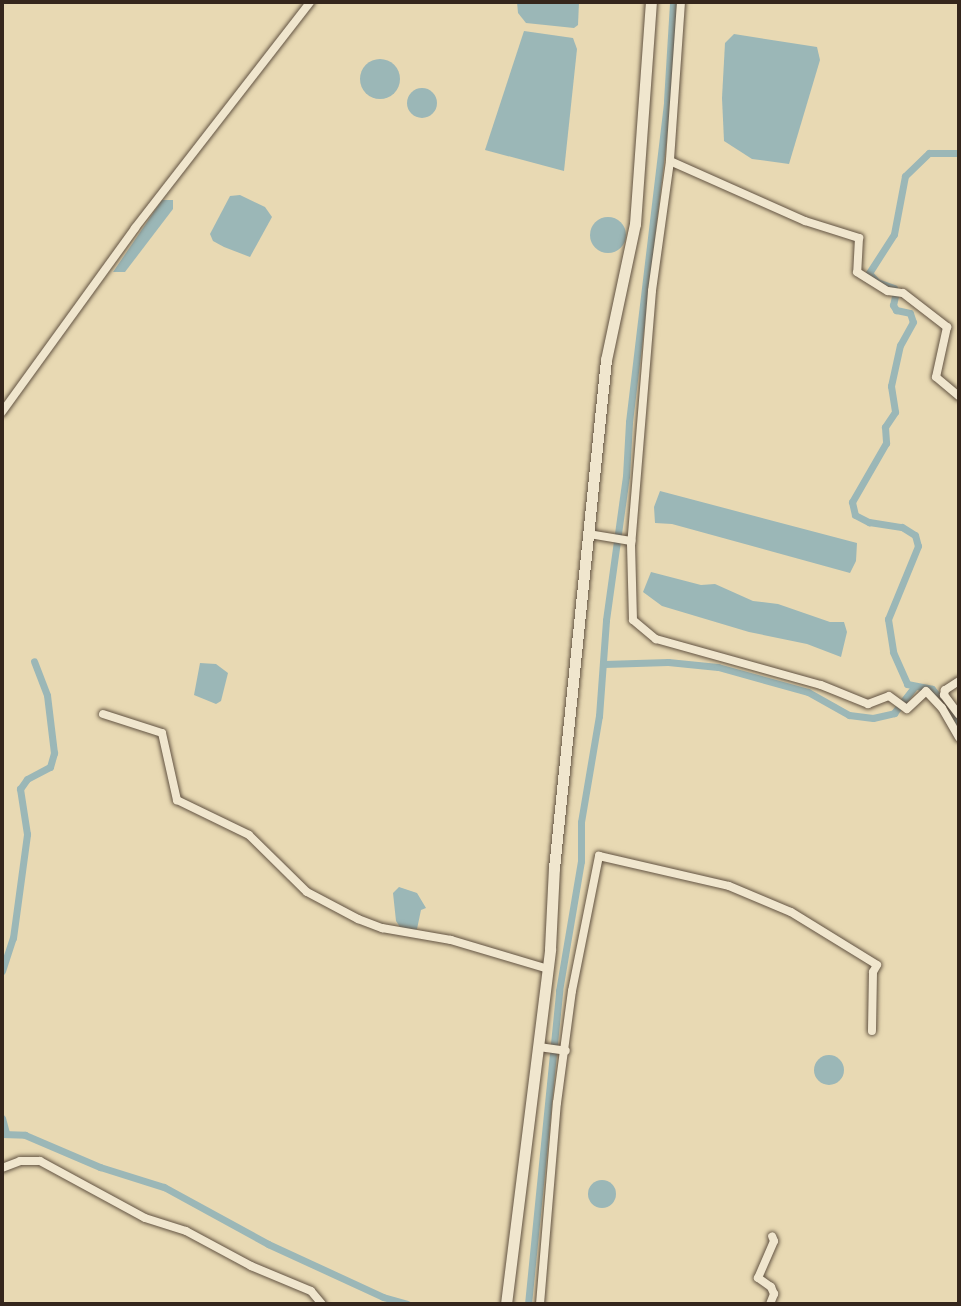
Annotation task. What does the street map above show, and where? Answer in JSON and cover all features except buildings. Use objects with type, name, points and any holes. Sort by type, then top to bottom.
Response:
[{"type":"street","points":[[2,412],[135,228],[310,2]]},
{"type":"street","points":[[509,1303],[548,969],[554,868],[596,534],[606,360],[635,224],[651,2]]},
{"type":"street","points":[[681,2],[670,161],[652,291],[630,540],[633,620],[646,634],[821,685],[868,704],[889,696],[907,709],[926,691],[942,708],[959,737]]},
{"type":"street","points":[[670,161],[805,221],[859,238],[857,272],[888,291],[903,293],[947,327],[936,377],[959,396]]},
{"type":"street","points":[[596,534],[630,540]]},
{"type":"street","points":[[959,681],[945,690],[944,695],[959,715]]},
{"type":"street","points":[[103,714],[162,733],[177,800],[249,835],[258,848],[307,892],[382,928],[451,940],[548,969]]},
{"type":"street","points":[[540,1304],[557,1103],[577,964],[599,856],[729,886],[791,912],[877,965],[873,972],[872,1031]]},
{"type":"street","points":[[539,1047],[566,1051]]},
{"type":"street","points":[[2,1168],[20,1161],[40,1161],[145,1218],[186,1231],[251,1266],[311,1291],[322,1304]]},
{"type":"street","points":[[770,1304],[774,1294],[771,1287],[758,1278],[774,1241],[772,1236]]},
{"type":"water","points":[[517,2],[579,2],[578,25],[574,28],[526,23],[518,13]]},
{"type":"water","points":[[524,31],[573,38],[577,49],[564,171],[485,150]]},
{"type":"water","points":[[734,34],[817,47],[820,60],[789,164],[752,159],[724,141],[722,98],[725,43]]},
{"type":"water","points":[[380,59],[394,65],[400,79],[394,93],[380,99],[366,93],[360,79],[366,65]]},
{"type":"water","points":[[422,88],[428,89],[436,97],[436,109],[428,117],[422,118],[416,117],[408,109],[407,103],[408,97],[416,89]]},
{"type":"water","points":[[240,195],[265,207],[272,217],[250,257],[213,241],[210,234],[230,196]]},
{"type":"water","points":[[162,200],[173,200],[173,209],[125,272],[113,272]]},
{"type":"water","points":[[608,217],[621,222],[626,235],[621,248],[608,253],[595,248],[590,235],[595,222]]},
{"type":"water","points":[[660,491],[857,543],[856,561],[850,573],[672,524],[655,523],[654,507]]},
{"type":"water","points":[[651,572],[701,585],[715,584],[753,601],[778,604],[830,622],[844,622],[847,632],[841,657],[807,644],[749,632],[662,606],[643,592]]},
{"type":"water","points":[[200,663],[216,664],[228,673],[221,701],[216,704],[194,695]]},
{"type":"water","points":[[399,887],[417,893],[426,908],[421,910],[417,929],[413,931],[400,927],[396,921],[393,893]]},
{"type":"water","points":[[829,1055],[840,1059],[844,1070],[840,1081],[829,1085],[818,1081],[814,1070],[818,1059]]},
{"type":"water","points":[[602,1180],[612,1184],[616,1194],[612,1204],[602,1208],[592,1204],[588,1194],[592,1184]]},
{"type":"waterway","points":[[528,1304],[559,991],[581,861],[581,822],[599,716],[606,620],[626,476],[629,422],[667,101],[673,2]]},
{"type":"waterway","points":[[894,288],[877,282],[869,273],[894,234],[905,176],[929,153],[959,153]]},
{"type":"waterway","points":[[896,292],[893,305],[896,310],[910,313],[913,322],[900,345],[891,386],[895,412],[885,427],[886,443],[852,502],[855,515],[869,522],[902,527],[915,535],[918,546],[888,619],[893,652],[907,684],[932,689],[959,722]]},
{"type":"waterway","points":[[2,971],[13,938],[27,834],[20,789],[27,779],[50,767],[54,753],[47,695],[34,661]]},
{"type":"waterway","points":[[604,664],[668,662],[718,667],[808,692],[849,715],[873,718],[894,713],[915,686]]},
{"type":"waterway","points":[[2,1118],[6,1133]]},
{"type":"waterway","points":[[2,1134],[25,1135],[100,1167],[164,1187],[268,1244],[383,1297],[407,1304]]}]
